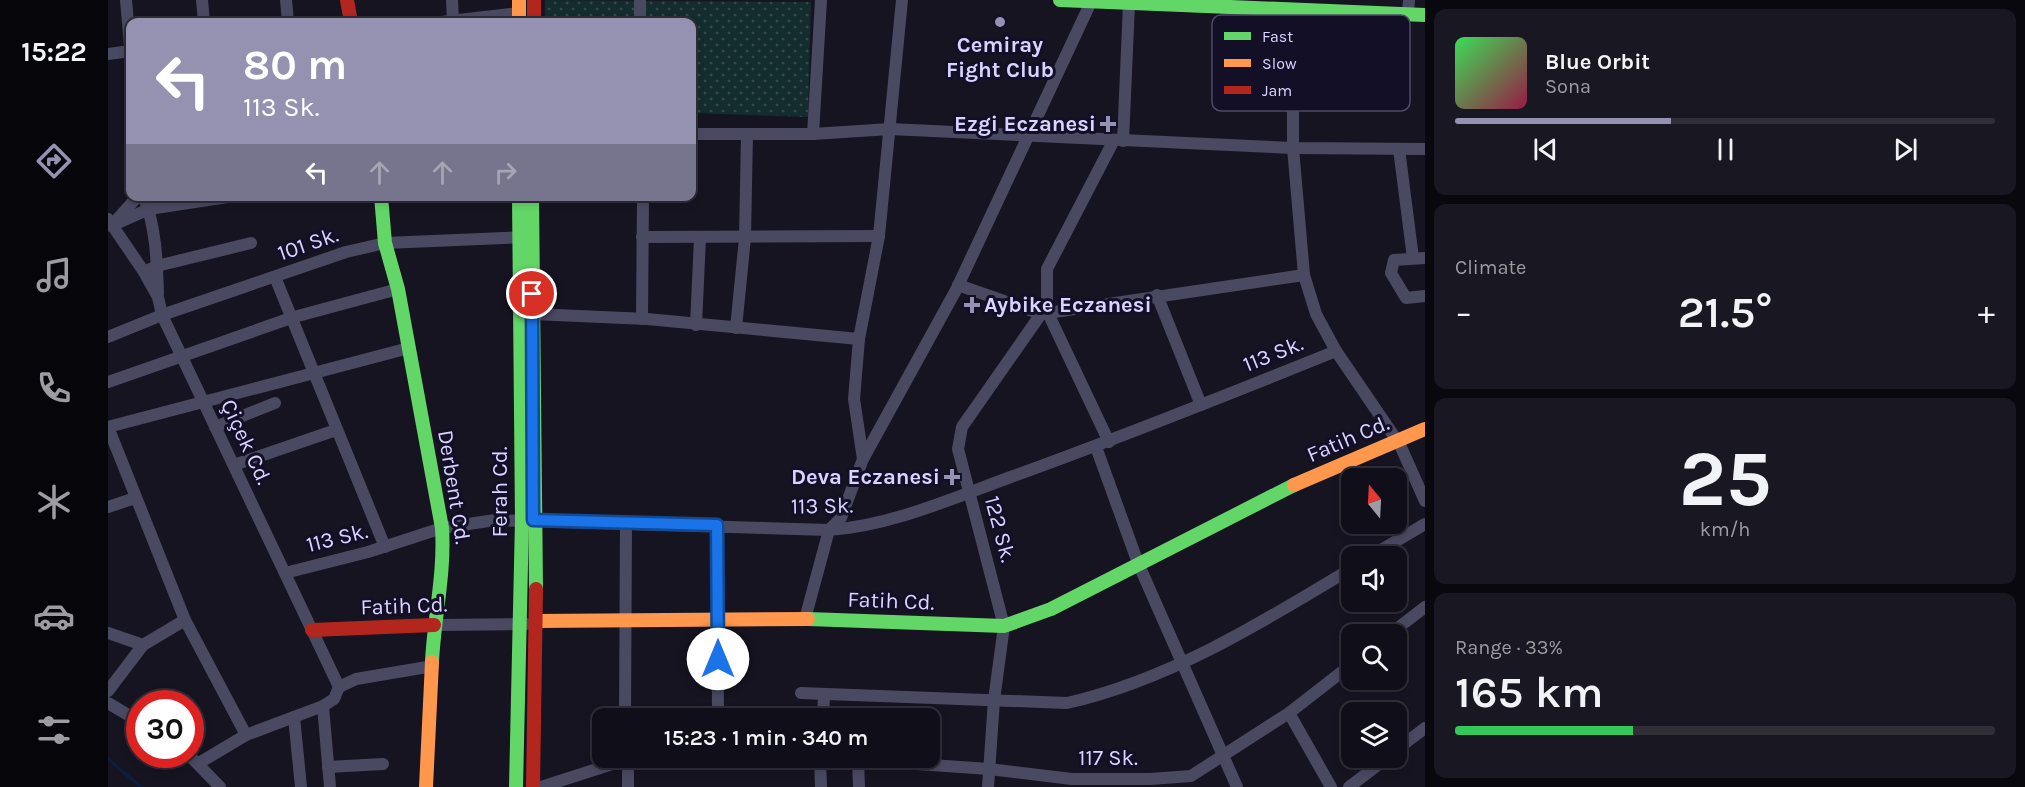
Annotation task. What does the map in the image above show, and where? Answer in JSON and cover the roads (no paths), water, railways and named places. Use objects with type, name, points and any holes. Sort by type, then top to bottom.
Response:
[{"type":"street","points":[[126,0],[128,18]]},
{"type":"street","points":[[202,0],[204,18]]},
{"type":"street","points":[[286,0],[288,18]]},
{"type":"street","points":[[347,0],[350,18]]},
{"type":"street","points":[[448,18],[452,0]]},
{"type":"street","points":[[534,0],[534,18]]},
{"type":"street","points":[[640,0],[640,18]]},
{"type":"street","points":[[813,134],[821,0]]},
{"type":"street","points":[[863,459],[854,399],[860,339],[879,236],[902,0]]},
{"type":"street","points":[[1060,0],[1129,4],[1226,2],[1293,9],[1408,6],[1425,15]]},
{"type":"street","points":[[805,619],[829,530],[841,518],[863,459],[958,285],[1091,2]]},
{"type":"street","points":[[1109,442],[1044,312],[1047,268],[1119,141],[1129,4]]},
{"type":"street","points":[[1293,9],[1293,15]]},
{"type":"street","points":[[476,18],[519,12]]},
{"type":"street","points":[[108,54],[126,52]]},
{"type":"street","points":[[1293,111],[1293,148],[1304,275],[1316,314],[1336,351],[1397,441],[1425,501]]},
{"type":"street","points":[[696,134],[813,134],[890,129],[1293,148],[1425,149]]},
{"type":"street","points":[[736,328],[745,238],[747,134]]},
{"type":"street","points":[[1399,149],[1419,258],[1394,260],[1391,273],[1406,298],[1425,296]]},
{"type":"street","points":[[109,227],[133,201]]},
{"type":"street","points":[[145,201],[157,266],[158,297]]},
{"type":"street","points":[[109,227],[148,209],[201,201]]},
{"type":"street","name":"Derbent Cd.","points":[[381,201],[385,243],[398,289],[442,528],[444,554],[434,625],[426,787]]},
{"type":"street","name":"Ferah Cd.","points":[[516,787],[520,626],[528,520],[533,314],[520,201]]},
{"type":"street","name":"Ferah Cd.","points":[[531,201],[525,237],[528,520],[536,621],[533,787]]},
{"type":"street","points":[[642,319],[643,201]]},
{"type":"street","name":"Çiçek Cd.","points":[[109,227],[144,272],[158,297],[162,315],[339,687]]},
{"type":"street","points":[[642,237],[879,236]]},
{"type":"street","name":"101 Sk.","points":[[108,337],[162,315],[346,252],[385,243],[525,237]]},
{"type":"street","points":[[696,325],[700,238]]},
{"type":"street","points":[[144,272],[157,266],[251,243]]},
{"type":"street","points":[[958,285],[1044,312],[1304,275]]},
{"type":"street","points":[[275,277],[294,318],[336,430],[385,547]]},
{"type":"street","points":[[108,382],[294,318],[398,289]]},
{"type":"street","points":[[1157,295],[1201,405]]},
{"type":"street","name":"122 Sk.","points":[[988,787],[994,700],[1004,626],[958,449],[962,427],[1044,312]]},
{"type":"street","points":[[533,314],[642,319],[860,339]]},
{"type":"street","points":[[246,735],[185,620],[108,427],[313,371],[409,348]]},
{"type":"street","name":"113 Sk.","points":[[285,573],[385,547],[442,528],[495,520],[626,522],[829,530],[860,528],[968,493],[1096,447],[1336,351]]},
{"type":"street","points":[[215,427],[275,403]]},
{"type":"street","name":"Fatih Cd.","points":[[312,630],[434,625],[520,626],[536,621],[718,619],[805,619],[1004,626],[1051,609],[1318,473],[1425,429]]},
{"type":"street","points":[[234,465],[336,430]]},
{"type":"street","points":[[1096,447],[1138,563],[1237,787]]},
{"type":"street","points":[[108,507],[135,498]]},
{"type":"street","points":[[625,708],[626,522]]},
{"type":"street","points":[[1388,546],[1425,524]]},
{"type":"street","points":[[717,525],[718,708]]},
{"type":"street","points":[[801,693],[824,696],[1067,703],[1100,695],[1163,671],[1232,637],[1341,574]]},
{"type":"street","points":[[1403,624],[1425,607]]},
{"type":"street","points":[[108,691],[142,645],[185,620]]},
{"type":"street","points":[[108,633],[142,645]]},
{"type":"street","points":[[204,760],[246,735],[323,706],[334,699],[339,687],[356,679],[433,666]]},
{"type":"street","points":[[1171,787],[1289,713],[1341,673]]},
{"type":"street","points":[[823,708],[824,696]]},
{"type":"street","points":[[108,704],[126,714]]},
{"type":"street","points":[[323,706],[330,787]]},
{"type":"street","points":[[1289,713],[1331,787]]},
{"type":"street","points":[[294,717],[301,787]]},
{"type":"street","points":[[1407,742],[1425,728]]},
{"type":"street","points":[[328,767],[383,764]]},
{"type":"street","name":"117 Sk.","points":[[940,766],[1072,779],[1150,779],[1191,776]]},
{"type":"street","points":[[203,768],[220,787]]},
{"type":"street","points":[[541,787],[598,768]]},
{"type":"street","points":[[628,768],[628,787]]},
{"type":"street","points":[[820,768],[821,787]]},
{"type":"street","points":[[858,768],[859,787]]},
{"type":"street","points":[[1349,787],[1374,768]]},
{"type":"waterway","points":[[108,759],[141,787]]},
{"type":"place","name":"Cemiray Fight Club","points":[[1000,22]]},
{"type":"place","name":"Ezgi Eczanesi","points":[[1108,124]]},
{"type":"place","name":"Aybike Eczanesi","points":[[972,305]]},
{"type":"place","name":"Deva Eczanesi","points":[[952,477]]}]
